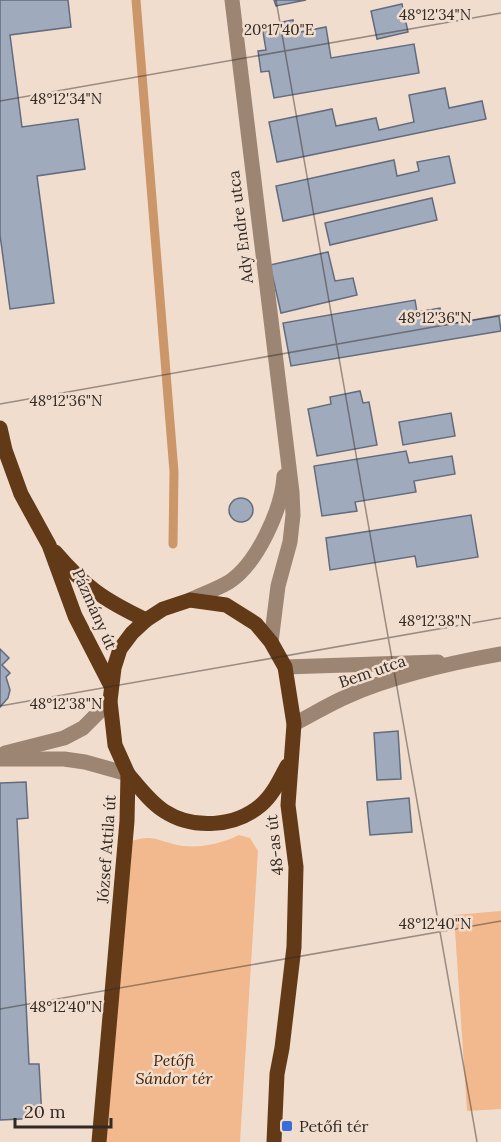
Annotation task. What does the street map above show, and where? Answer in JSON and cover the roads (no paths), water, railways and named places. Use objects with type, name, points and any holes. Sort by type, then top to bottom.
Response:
[{"type":"main road","name":"Pázmány út","points":[[0,428],[3,452],[21,494],[49,545],[75,616],[110,694]]},
{"type":"main road","name":"Pázmány út","points":[[49,545],[79,579],[119,607],[146,620]]},
{"type":"main road","name":"József Attila út","points":[[99,1142],[125,857],[128,774],[115,745],[110,694],[120,649],[132,633],[163,609],[190,600]]},
{"type":"main road","name":"48-as út","points":[[190,600],[226,605],[256,624],[271,642],[285,667],[294,724],[288,805],[296,867],[294,947],[277,1074],[274,1142]]},
{"type":"main road","points":[[128,774],[165,812],[186,821],[220,824],[237,819],[262,805],[277,786],[290,761]]},
{"type":"street","name":"Ady Endre utca","points":[[232,0],[292,492],[293,515],[290,542],[278,586],[271,642]]},
{"type":"street","name":"Ady Endre utca","points":[[190,600],[228,582],[250,561],[270,527],[283,492],[285,449]]},
{"type":"street","name":"Bem utca","points":[[294,724],[347,697],[381,684],[465,660],[501,654]]},
{"type":"street","name":"Bem utca","points":[[285,667],[465,660]]},
{"type":"street","points":[[0,754],[64,738],[83,728],[110,694]]},
{"type":"street","points":[[0,759],[64,759],[85,762],[128,774]]},
{"type":"waterway","points":[[136,0],[174,472],[173,544]]},
{"type":"place","name":"Petőfi tér","points":[[287,1126]]},
{"type":"park label","name":"Petőfi Sándor tér","points":[[174,1069]]}]
